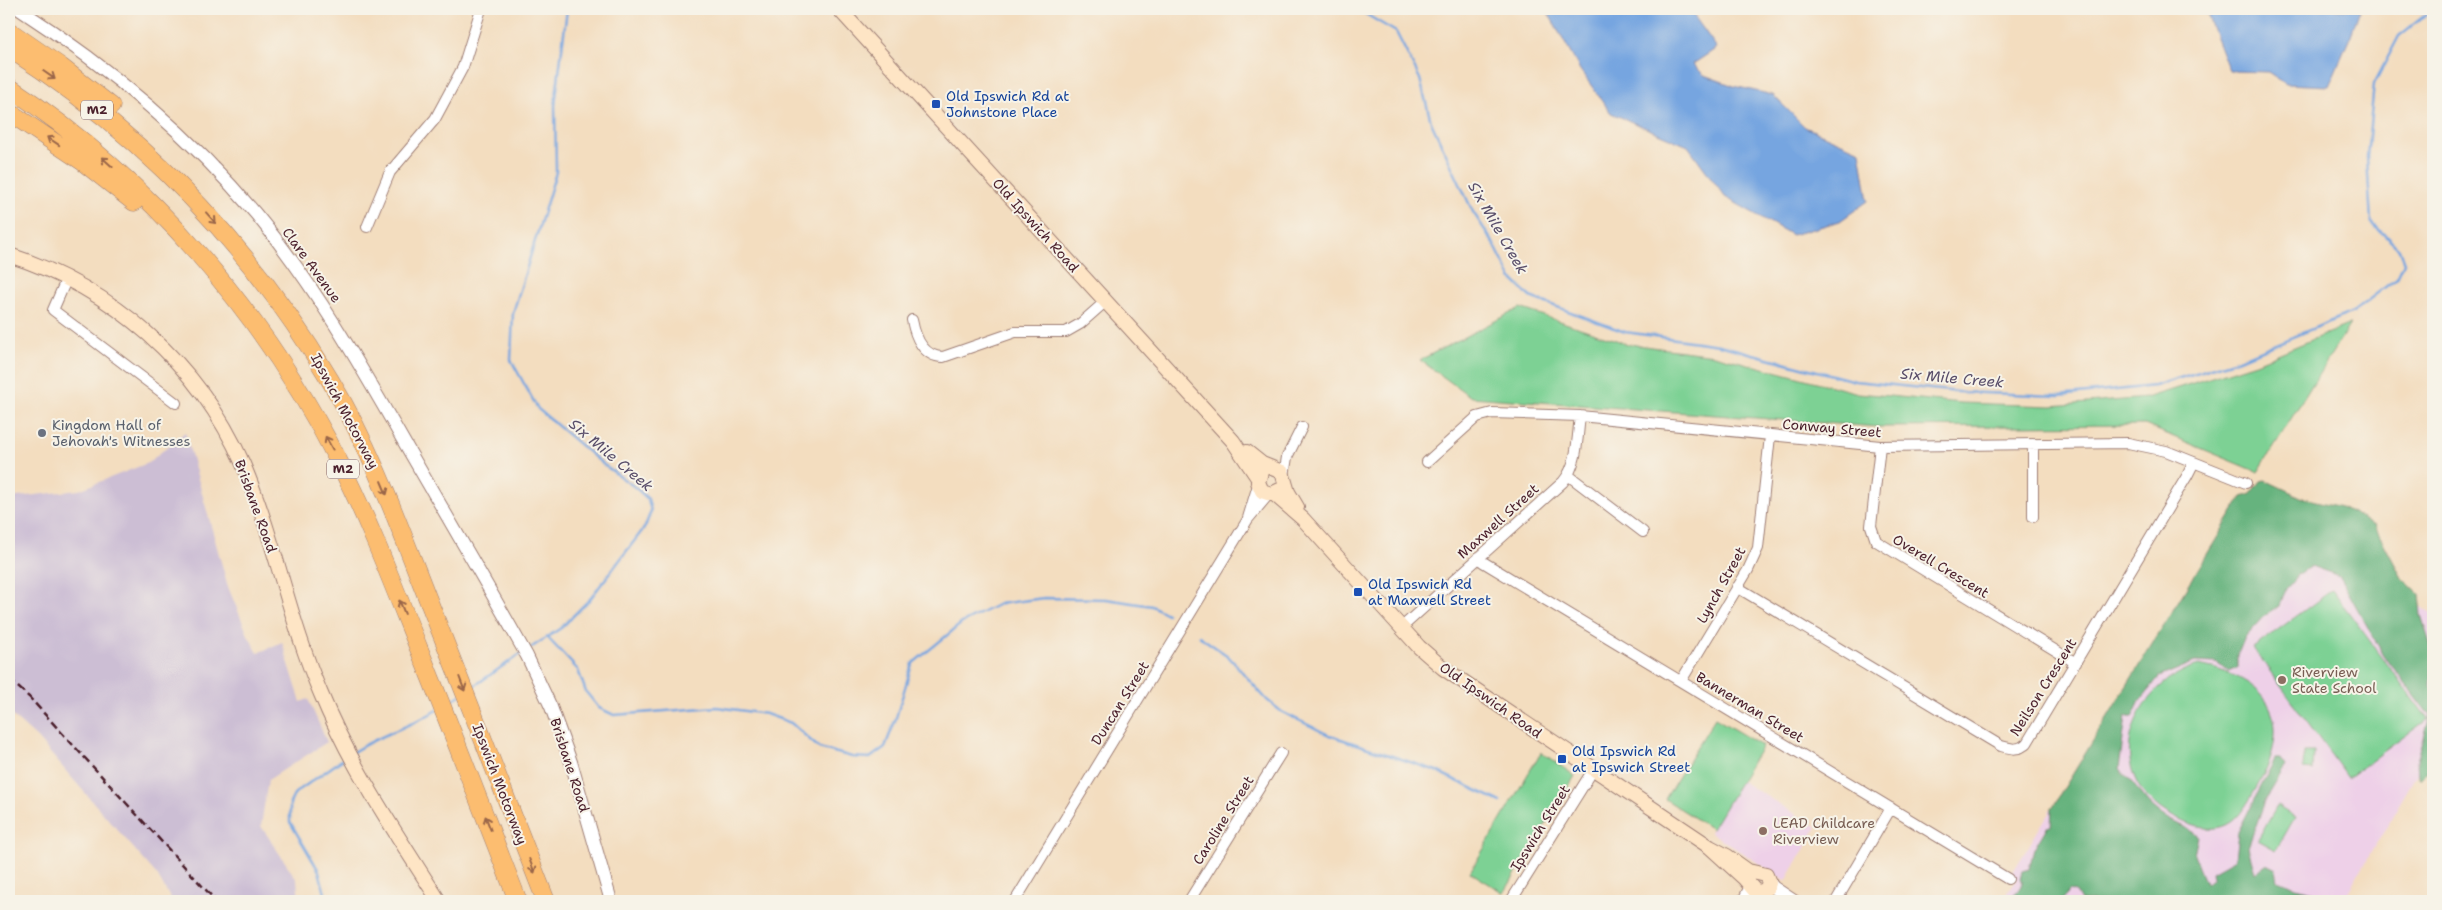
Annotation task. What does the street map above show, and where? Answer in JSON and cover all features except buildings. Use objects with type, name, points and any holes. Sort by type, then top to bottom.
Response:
[{"type":"highway","points":[[9,31],[61,67],[142,133],[164,155],[177,183]]},
{"type":"highway","name":"Ipswich Motorway","points":[[9,48],[99,111],[177,183],[217,224],[254,267],[300,332],[332,382],[376,470],[546,901]]},
{"type":"highway","name":"Ipswich Motorway","points":[[9,87],[80,139],[155,207],[188,241],[238,301],[305,400],[339,462],[364,515],[518,901]]},
{"type":"highway","points":[[9,112],[82,161],[134,202],[155,207]]},
{"type":"main road","name":"Old Ipswich Road","points":[[839,9],[1233,441],[1258,462],[1279,473],[1303,518]]},
{"type":"main road","name":"Brisbane Road","points":[[9,255],[67,278],[106,301],[148,333],[178,364],[213,409],[236,449],[249,480],[310,665],[331,718],[367,788],[439,901]]},
{"type":"main road","name":"Old Ipswich Road","points":[[1233,441],[1265,488],[1303,518],[1401,628],[1443,668],[1710,847],[1758,887]]},
{"type":"main road","points":[[1261,471],[1279,473],[1281,489],[1265,488],[1261,471]]},
{"type":"street","name":"Clare Avenue","points":[[19,9],[85,54],[142,99],[187,140],[262,222],[340,331],[500,608]]},
{"type":"street","points":[[367,227],[390,172],[435,119],[463,67],[481,9]]},
{"type":"street","points":[[67,278],[53,310],[176,403]]},
{"type":"street","points":[[912,320],[914,331],[925,350],[935,356],[943,357],[1015,332],[1066,332],[1080,324],[1106,301]]},
{"type":"street","name":"Conway Street","points":[[1426,462],[1471,422],[1483,414],[1580,416],[1880,446],[2134,444],[2154,447],[2246,484]]},
{"type":"street","points":[[1580,416],[1574,460],[1568,475],[1643,532]]},
{"type":"street","points":[[1279,473],[1302,428]]},
{"type":"street","name":"Lynch Street","points":[[1681,681],[1752,562],[1760,540],[1770,436]]},
{"type":"street","name":"Overell Crescent","points":[[1880,446],[1872,526],[1876,541],[2076,663]]},
{"type":"street","points":[[2033,446],[2033,517]]},
{"type":"street","name":"Neilson Crescent","points":[[1737,587],[2008,748],[2020,749],[2027,743],[2076,663],[2188,476],[2194,462]]},
{"type":"street","name":"Maxwell Street","points":[[1401,628],[1568,475]]},
{"type":"street","name":"Duncan Street","points":[[1015,901],[1181,630],[1265,488]]},
{"type":"street","name":"Bannerman Street","points":[[1479,557],[1483,562],[2008,879]]},
{"type":"street","name":"Brisbane Road","points":[[500,608],[527,656],[551,707],[582,795],[611,901]]},
{"type":"street","name":"Caroline Street","points":[[1190,901],[1281,753]]},
{"type":"street","name":"Ipswich Street","points":[[1511,901],[1593,770]]},
{"type":"street","points":[[1836,901],[1891,808]]},
{"type":"street","points":[[1744,901],[1758,887]]},
{"type":"street","name":"Old Ipswich Road","points":[[1758,887],[1783,901]]},
{"type":"street","name":"Old Ipswich Road","points":[[1758,887],[1794,901]]},
{"type":"shaded area","points":[[185,432],[228,587],[248,635],[258,653],[282,642],[301,702],[308,699],[327,742],[268,780],[261,826],[297,880],[299,901],[172,901],[157,875],[37,738],[9,713],[9,498],[79,490],[148,463]]},
{"type":"shaded area","name":"Riverview State School","points":[[2242,497],[2433,614],[2433,746],[2343,901],[2001,901],[2017,879],[2011,875]]},
{"type":"shaded area","name":"LEAD Childcare Riverview","points":[[1741,781],[1817,827],[1786,881],[1710,832]]},
{"type":"green space","points":[[1520,308],[1628,344],[1714,355],[1858,393],[1961,403],[2052,406],[2146,398],[2256,363],[2350,324],[2258,472],[2145,425],[1878,427],[1471,397],[1420,360]]},
{"type":"green space","points":[[2265,480],[2303,498],[2341,507],[2374,525],[2402,578],[2419,594],[2421,615],[2433,653],[2431,687],[2433,688],[2433,763],[2420,779],[2417,761],[2430,716],[2384,656],[2339,576],[2311,566],[2299,574],[2286,589],[2280,606],[2263,617],[2245,637],[2238,654],[2238,667],[2229,671],[2216,663],[2195,662],[2159,677],[2140,701],[2133,716],[2126,716],[2119,769],[2152,807],[2168,819],[2198,836],[2194,855],[2206,884],[2213,878],[2212,872],[2235,859],[2238,832],[2275,759],[2281,759],[2286,766],[2265,801],[2248,847],[2255,873],[2266,865],[2276,870],[2278,880],[2295,888],[2317,893],[2322,901],[2080,901],[2075,892],[2069,890],[2062,901],[2006,901],[2019,890],[2022,883],[2020,878],[2022,871],[2029,869],[2034,849],[2047,827],[2051,826],[2052,808],[2242,497],[2251,494],[2261,481]]},
{"type":"green space","points":[[2332,590],[2428,719],[2348,778],[2253,648]]},
{"type":"green space","points":[[2199,665],[2224,672],[2244,681],[2259,693],[2270,707],[2275,724],[2274,742],[2268,764],[2251,798],[2240,814],[2231,822],[2212,828],[2198,827],[2185,822],[2154,804],[2140,789],[2134,776],[2130,758],[2130,741],[2135,723],[2143,707],[2167,681],[2183,671]]},
{"type":"green space","points":[[1715,718],[1762,746],[1712,829],[1665,799]]},
{"type":"green space","points":[[1541,752],[1575,776],[1504,893],[1470,872]]},
{"type":"green space","points":[[2304,752],[2314,752],[2313,770],[2303,769]]},
{"type":"green space","points":[[2277,806],[2295,817],[2276,850],[2258,840]]},
{"type":"water","points":[[1546,9],[1689,9],[1717,48],[1693,64],[1704,75],[1734,86],[1773,95],[1805,127],[1860,151],[1868,201],[1840,221],[1792,235],[1725,197],[1688,146],[1611,113],[1580,70]]},
{"type":"water","points":[[2205,9],[2360,9],[2329,86],[2286,84],[2268,72],[2229,71]]},
{"type":"waterway","name":"Six Mile Creek","points":[[529,649],[561,628],[590,599],[645,527],[651,511],[648,499],[636,488],[604,465],[538,409],[511,360],[513,313],[556,172],[555,105],[567,9]]},
{"type":"waterway","name":"Six Mile Creek","points":[[1357,9],[1396,32],[1420,79],[1431,122],[1473,212],[1494,244],[1511,278],[1530,297],[1625,332],[1719,345],[1855,381],[1958,392],[2059,396],[2154,386],[2237,360],[2353,312],[2397,278],[2404,263],[2399,249],[2371,222],[2367,157],[2374,84],[2399,36],[2433,9]]},
{"type":"waterway","points":[[547,637],[578,670],[586,692],[599,708],[614,715],[717,707],[766,714],[791,723],[819,748],[852,757],[870,758],[885,747],[912,664],[962,623],[999,604],[1044,598],[1106,599],[1152,606],[1167,614]]},
{"type":"waterway","points":[[1199,636],[1228,656],[1267,700],[1282,712],[1329,735],[1434,770],[1501,802]]},
{"type":"waterway","name":"Six Mile Creek","points":[[471,688],[522,653]]},
{"type":"waterway","name":"Six Mile Creek","points":[[448,703],[460,695]]},
{"type":"waterway","name":"Six Mile Creek","points":[[353,752],[437,710]]},
{"type":"waterway","name":"Six Mile Creek","points":[[327,901],[319,871],[290,822],[290,803],[295,793],[346,757]]},
{"type":"railway","points":[[9,679],[29,697],[216,901]]},
{"type":"place","name":"Old Ipswich Rd at Johnstone Place","points":[[936,104]]},
{"type":"place","name":"Kingdom Hall of Jehovah's Witnesses","points":[[42,433]]},
{"type":"place","name":"Old Ipswich Rd at Maxwell Street","points":[[1358,592]]},
{"type":"place","name":"Riverview State School","points":[[2282,680]]},
{"type":"place","name":"Old Ipswich Rd at Ipswich Street","points":[[1562,759]]},
{"type":"place","name":"LEAD Childcare Riverview","points":[[1763,831]]}]
